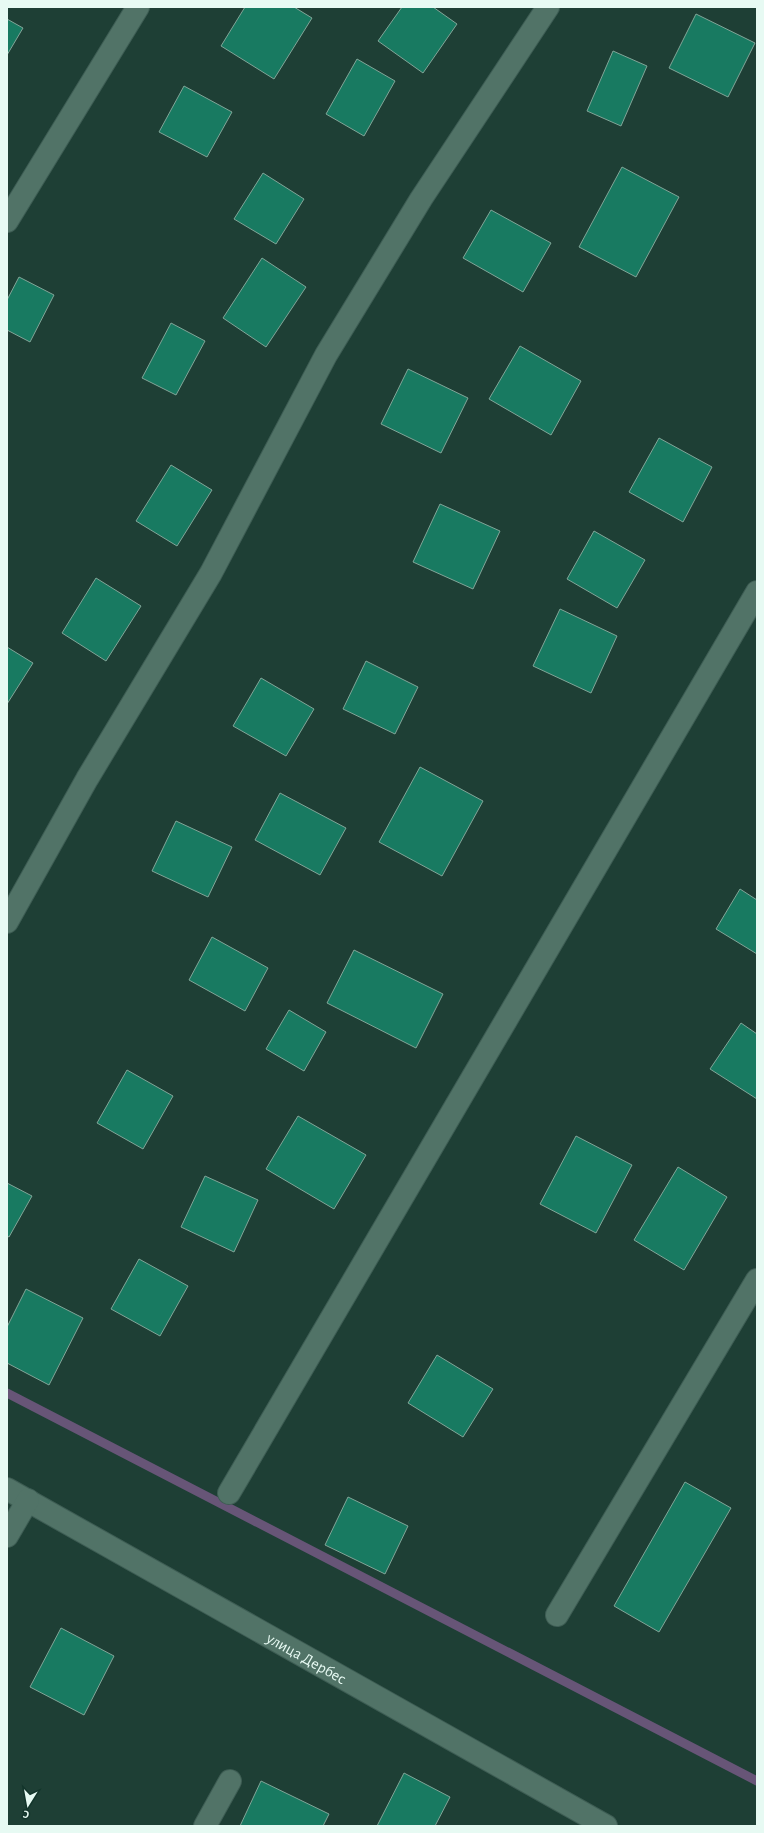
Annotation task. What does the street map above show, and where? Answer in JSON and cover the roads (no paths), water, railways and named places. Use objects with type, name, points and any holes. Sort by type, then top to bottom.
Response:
[{"type":"street","points":[[7,221],[138,7]]},
{"type":"street","points":[[7,922],[86,779],[211,573],[326,355],[421,199],[548,7]]},
{"type":"street","points":[[229,1492],[757,592]]},
{"type":"street","points":[[557,1615],[757,1280]]},
{"type":"street","name":"улица Дербес","points":[[7,1489],[606,1826]]},
{"type":"street","points":[[7,1536],[28,1500]]},
{"type":"street","points":[[205,1826],[230,1781]]},
{"type":"waterway","points":[[7,1393],[757,1781]]}]
